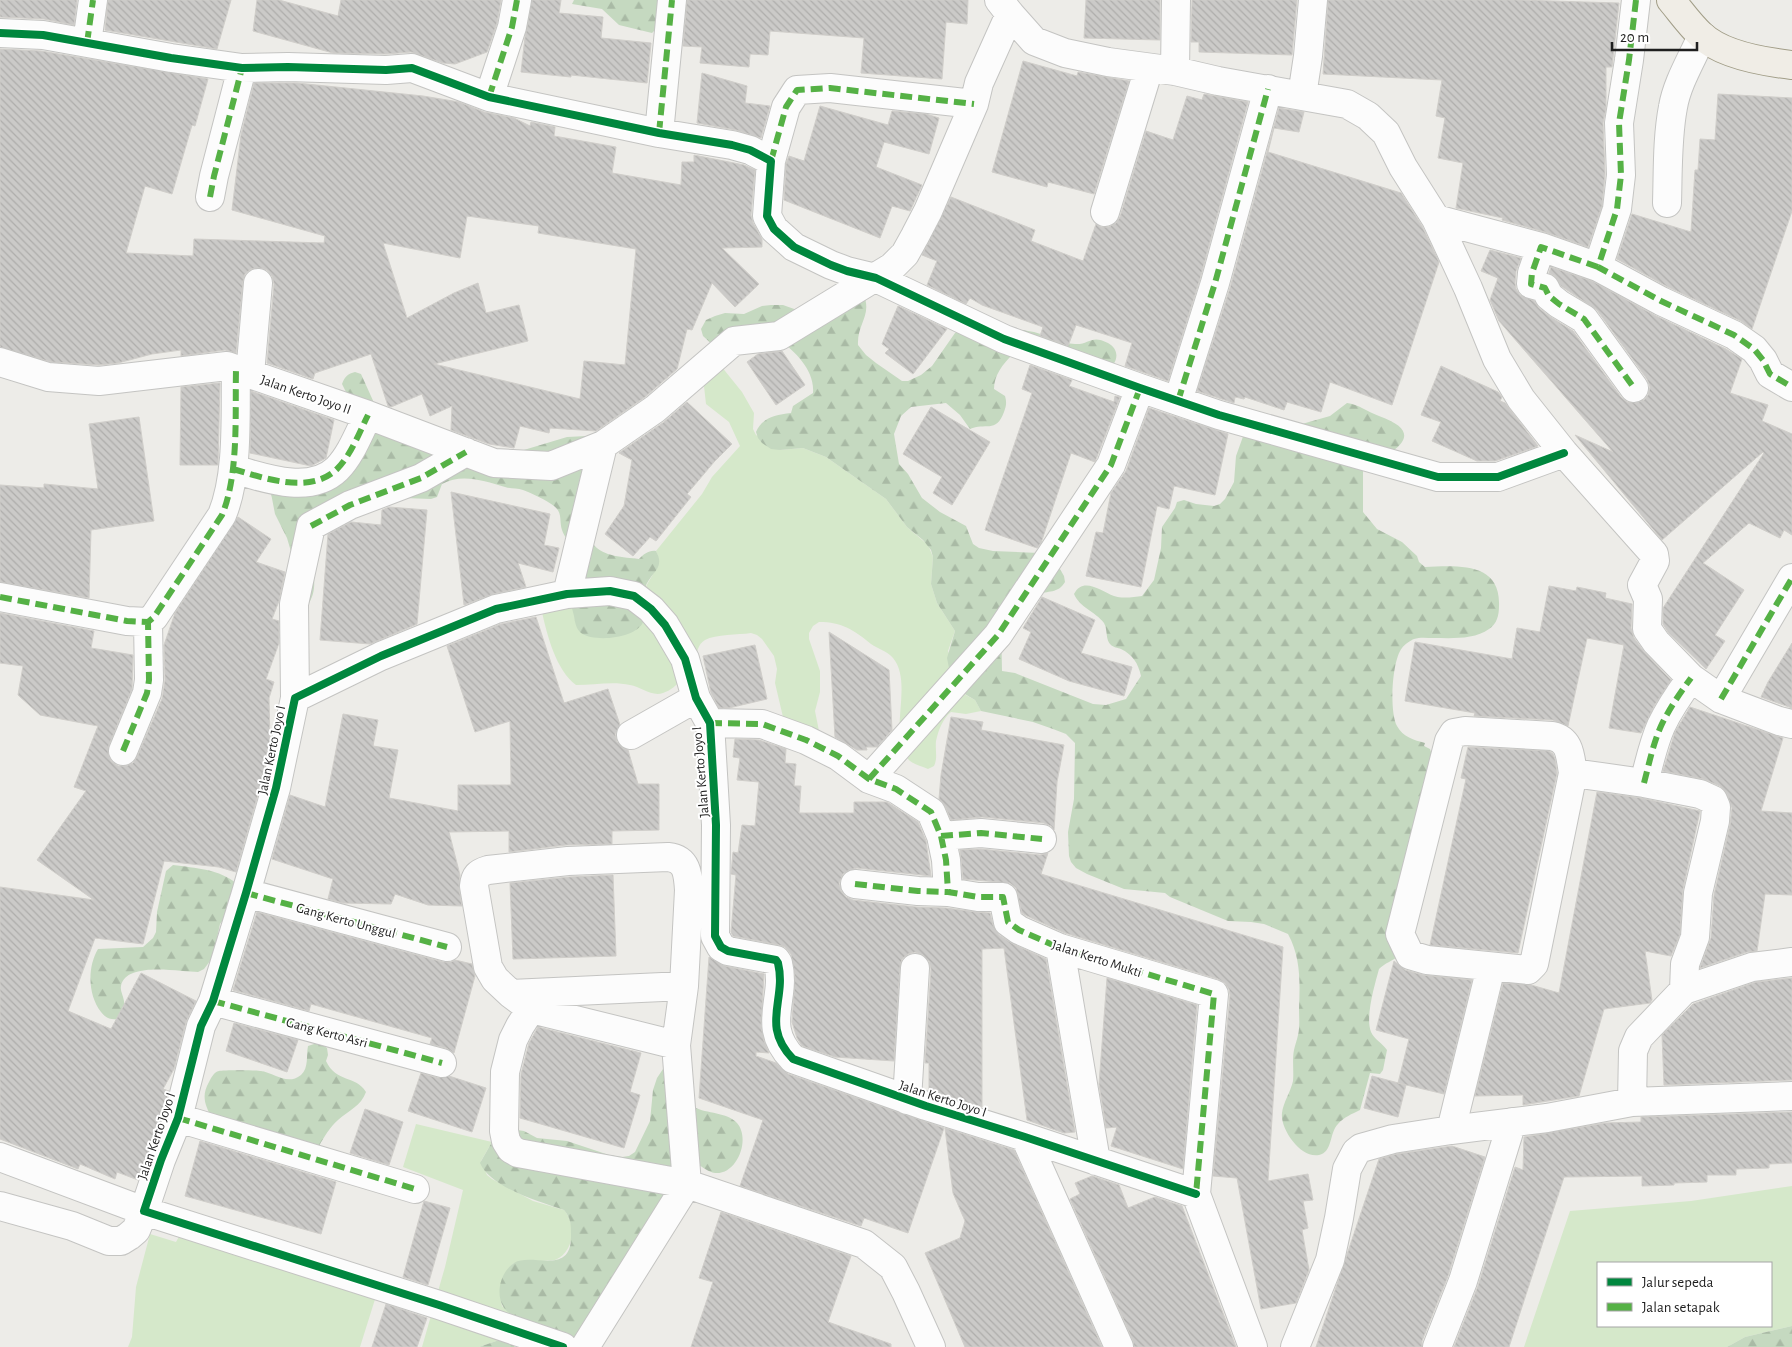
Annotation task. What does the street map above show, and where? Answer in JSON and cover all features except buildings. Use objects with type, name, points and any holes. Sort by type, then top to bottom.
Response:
[{"type":"main road","points":[[1672,1],[1702,36],[1716,45],[1737,54],[1792,65]]},
{"type":"street","points":[[87,43],[93,0]]},
{"type":"street","points":[[489,97],[512,27],[517,0]]},
{"type":"street","points":[[658,134],[672,0]]},
{"type":"street","points":[[1105,212],[1162,69],[1176,0]]},
{"type":"street","points":[[1302,96],[1313,0]]},
{"type":"street","points":[[1598,267],[1617,209],[1621,175],[1619,123],[1636,0]]},
{"type":"street","points":[[1005,7],[1034,41],[1065,53],[1108,62],[1162,69],[1347,104],[1368,116],[1386,134],[1403,167],[1436,218],[1497,359],[1521,399],[1564,453],[1654,554],[1655,561],[1653,567],[1642,585],[1648,599],[1647,629],[1656,642],[1690,678],[1721,700],[1779,722],[1792,724]]},
{"type":"street","name":"Jalan Kerto Joyo II","points":[[0,362],[48,378],[99,381],[227,366],[368,415],[494,463],[551,466],[603,445],[655,409],[734,340],[780,336],[892,267],[915,236],[974,104],[1005,7]]},
{"type":"street","points":[[0,32],[43,35],[242,68],[386,70],[412,68],[489,97],[658,134],[732,145],[750,150],[771,161]]},
{"type":"street","points":[[1667,203],[1669,141],[1673,106],[1678,90],[1702,36]]},
{"type":"street","points":[[210,197],[242,68]]},
{"type":"street","points":[[974,104],[830,88],[797,90],[786,107],[771,161],[767,216],[774,229],[794,247],[811,256],[847,271],[876,278],[1004,339],[1219,415],[1438,478],[1498,477],[1564,453]]},
{"type":"street","points":[[1178,401],[1215,284],[1268,89]]},
{"type":"street","points":[[1436,218],[1541,247],[1598,267],[1661,301],[1734,335],[1754,349],[1763,360],[1770,374],[1792,387]]},
{"type":"street","points":[[1541,247],[1532,273],[1531,284],[1545,288],[1549,296],[1584,320],[1634,388]]},
{"type":"street","points":[[0,597],[127,621],[148,622],[154,617],[222,515],[232,484],[243,372],[258,283]]},
{"type":"street","points":[[869,779],[998,634],[1111,465],[1140,388]]},
{"type":"street","points":[[233,469],[262,478],[292,482],[310,482],[325,478],[337,468],[348,454],[368,415]]},
{"type":"street","points":[[568,594],[603,445]]},
{"type":"street","points":[[295,698],[294,604],[311,526],[350,505],[421,478],[466,452]]},
{"type":"street","points":[[1721,700],[1792,578]]},
{"type":"street","name":"Jalan Kerto Joyo I","points":[[0,1206],[72,1226],[109,1241],[121,1241],[136,1230],[178,1118],[201,1026],[213,1000],[246,894],[276,788],[295,698],[381,656],[496,609],[568,594],[610,591],[634,596],[651,609],[665,625],[685,659],[696,698],[710,723],[716,825],[715,936],[721,947],[728,951],[776,960],[778,963],[779,981],[776,1027],[778,1038],[784,1049],[794,1059],[907,1100],[1025,1136],[1196,1194]]},
{"type":"street","points":[[123,751],[147,693],[149,680],[148,622]]},
{"type":"street","points":[[1644,783],[1661,726],[1671,706],[1690,678]]},
{"type":"street","points":[[631,734],[696,698]]},
{"type":"street","points":[[710,723],[762,724],[806,740],[838,756],[869,779],[896,789],[931,812],[941,836],[946,860],[948,892],[918,891],[855,884]]},
{"type":"street","points":[[1465,731],[1559,738],[1565,742],[1568,749],[1573,773],[1534,964],[1528,970],[1427,960],[1410,955],[1400,934],[1449,741],[1454,733],[1465,731]]},
{"type":"street","points":[[1573,773],[1644,783],[1700,794],[1713,800],[1716,808],[1715,821],[1698,893],[1695,937],[1685,964],[1684,990]]},
{"type":"street","points":[[941,836],[981,833],[1042,839]]},
{"type":"street","points":[[585,1347],[687,1184],[676,1045],[684,986],[689,890],[688,876],[680,860],[668,858],[568,861],[488,870],[479,873],[474,878],[488,967],[495,979],[521,1001],[676,1045]]},
{"type":"street","name":"Jalan Kerto Mukti","points":[[948,892],[978,897],[1003,897],[1008,922],[1019,930],[1060,948],[1214,994],[1196,1194]]},
{"type":"street","name":"Gang Kerto Unggul","points":[[246,894],[447,947]]},
{"type":"street","points":[[1060,948],[1096,1161]]},
{"type":"street","points":[[1632,1102],[1633,1050],[1639,1037],[1684,990],[1752,967],[1792,962]]},
{"type":"street","points":[[1450,1130],[1491,967]]},
{"type":"street","points":[[907,1100],[915,968]]},
{"type":"street","points":[[521,1001],[684,986]]},
{"type":"street","name":"Gang Kerto Asri","points":[[213,1000],[442,1063]]},
{"type":"street","points":[[521,1001],[505,1072],[504,1131],[506,1141],[511,1149],[518,1153],[687,1184],[864,1244],[893,1267],[931,1347]]},
{"type":"street","points":[[1295,1347],[1330,1260],[1347,1169],[1356,1152],[1361,1148],[1450,1130],[1547,1118],[1632,1102],[1792,1096]]},
{"type":"street","points":[[178,1118],[415,1189]]},
{"type":"street","points":[[1437,1347],[1463,1281],[1512,1122]]},
{"type":"street","points":[[1025,1136],[1119,1347]]},
{"type":"street","points":[[0,1157],[144,1211],[439,1305],[563,1347]]},
{"type":"street","points":[[1196,1194],[1253,1347]]},
{"type":"green space","points":[[574,0],[662,0],[660,25],[652,33],[619,25],[602,9],[572,4]]},
{"type":"green space","points":[[863,293],[866,301],[866,313],[858,337],[858,345],[866,355],[902,381],[908,381],[921,375],[932,366],[955,333],[965,324],[1034,332],[1070,344],[1080,344],[1098,339],[1108,343],[1115,350],[1116,359],[1113,365],[1012,355],[1000,370],[994,384],[994,389],[1005,396],[1006,401],[1004,412],[997,423],[970,429],[960,415],[946,403],[911,407],[901,416],[894,434],[899,464],[908,474],[922,498],[940,512],[966,526],[973,544],[979,548],[993,551],[1039,553],[1057,564],[1064,576],[1065,582],[1062,586],[1032,598],[1001,622],[1002,671],[1015,673],[1093,704],[1106,705],[1126,699],[1141,676],[1138,667],[1129,654],[1109,643],[1104,623],[1084,606],[1074,594],[1082,586],[1087,585],[1117,597],[1142,596],[1154,580],[1161,548],[1162,527],[1177,502],[1184,500],[1196,504],[1214,506],[1220,504],[1225,499],[1234,482],[1236,456],[1245,431],[1285,424],[1302,424],[1330,416],[1347,403],[1359,406],[1395,423],[1403,430],[1404,437],[1401,444],[1384,457],[1363,469],[1363,512],[1377,529],[1402,542],[1417,556],[1419,562],[1425,567],[1450,566],[1474,569],[1485,574],[1493,581],[1498,591],[1499,613],[1492,627],[1483,633],[1469,637],[1414,639],[1402,648],[1396,663],[1392,698],[1397,726],[1406,735],[1425,743],[1424,746],[1430,749],[1432,755],[1415,926],[1413,938],[1404,952],[1379,969],[1373,992],[1369,1026],[1372,1034],[1387,1050],[1383,1070],[1380,1074],[1370,1073],[1360,1110],[1338,1124],[1327,1150],[1323,1153],[1312,1155],[1299,1148],[1288,1134],[1282,1120],[1285,1101],[1293,1081],[1293,1054],[1299,1025],[1299,970],[1288,934],[1264,924],[1228,921],[1170,897],[1165,893],[1124,889],[1076,868],[1069,856],[1068,832],[1074,799],[1075,743],[1066,734],[1033,722],[981,711],[975,700],[958,690],[951,678],[947,658],[955,631],[937,603],[931,584],[933,557],[931,550],[923,540],[907,527],[886,499],[826,457],[803,448],[771,449],[758,438],[756,432],[762,423],[775,416],[791,413],[793,406],[813,393],[811,377],[803,362],[779,339],[716,348],[703,336],[701,329],[706,320],[725,313],[744,314],[762,306],[771,305],[783,305],[797,310]]},
{"type":"green space","points":[[721,366],[742,392],[754,413],[753,429],[756,435],[780,450],[803,448],[826,457],[886,499],[907,527],[928,545],[933,557],[931,584],[937,603],[955,631],[948,651],[964,694],[975,700],[981,711],[966,714],[951,712],[948,715],[941,725],[937,737],[934,766],[928,769],[914,764],[908,759],[902,749],[900,737],[901,681],[899,669],[893,658],[841,625],[819,622],[813,626],[809,633],[809,639],[820,671],[820,692],[815,711],[819,731],[788,722],[783,717],[775,683],[777,669],[774,656],[762,639],[751,633],[721,636],[705,640],[699,646],[692,665],[682,679],[668,691],[659,694],[624,684],[576,685],[563,670],[553,652],[542,612],[644,592],[657,567],[658,556],[656,551],[702,494],[712,477],[740,446],[729,422],[706,404],[704,386],[713,370]]},
{"type":"green space","points":[[355,372],[361,374],[375,405],[507,455],[567,437],[587,436],[598,442],[593,544],[602,552],[614,556],[639,559],[651,551],[656,551],[659,557],[658,566],[645,588],[644,618],[639,627],[633,632],[615,637],[596,638],[581,633],[576,625],[571,603],[567,570],[567,540],[562,531],[560,514],[557,509],[543,499],[523,490],[473,479],[457,479],[442,484],[437,497],[431,499],[404,498],[327,516],[315,554],[314,588],[311,600],[307,606],[287,538],[275,514],[270,488],[304,474],[343,451],[354,408],[342,384],[347,376]]},
{"type":"green space","points":[[173,865],[215,872],[237,884],[228,914],[220,924],[213,957],[204,969],[198,972],[155,970],[133,973],[125,978],[121,986],[124,1004],[118,1019],[108,1018],[97,1005],[91,990],[90,981],[94,956],[98,949],[143,947],[153,938],[156,932],[157,912],[166,871]]},
{"type":"green space","points":[[321,1044],[327,1048],[328,1055],[326,1061],[335,1073],[357,1083],[366,1092],[358,1104],[332,1126],[319,1146],[212,1118],[206,1105],[205,1092],[216,1073],[226,1070],[258,1071],[286,1079],[296,1078],[304,1072],[308,1046]]},
{"type":"green space","points":[[665,1066],[694,1107],[728,1117],[737,1123],[743,1138],[740,1155],[730,1168],[723,1172],[715,1173],[708,1171],[697,1164],[669,1213],[586,1345],[522,1338],[514,1347],[479,1347],[505,1338],[516,1317],[504,1308],[500,1297],[500,1284],[509,1267],[522,1260],[550,1261],[565,1256],[570,1248],[571,1235],[570,1222],[564,1210],[517,1193],[494,1180],[486,1172],[480,1163],[492,1142],[517,1130],[524,1131],[537,1138],[567,1141],[609,1155],[629,1156],[635,1152],[650,1121],[653,1090],[657,1078]]},
{"type":"green space","points":[[416,1124],[492,1142],[481,1161],[487,1175],[533,1201],[564,1210],[571,1223],[572,1238],[570,1245],[561,1256],[555,1260],[514,1263],[503,1277],[501,1287],[502,1306],[516,1317],[505,1338],[479,1347],[422,1347],[445,1267],[463,1190],[403,1167]]},
{"type":"green space","points":[[1792,1186],[1792,1326],[1745,1337],[1727,1347],[1524,1347],[1570,1211],[1691,1201]]},
{"type":"green space","points":[[182,1231],[377,1293],[360,1347],[128,1347],[132,1337],[136,1287],[150,1234],[176,1242]]},
{"type":"green space","points":[[1792,1326],[1792,1347],[1727,1347],[1745,1337]]},
{"type":"marked path","points":[[87,43],[93,0]]},
{"type":"marked path","points":[[489,97],[512,27],[517,0]]},
{"type":"marked path","points":[[659,133],[672,0]]},
{"type":"marked path","points":[[1636,0],[1619,123],[1621,175],[1617,209],[1598,267],[1661,301],[1734,335],[1754,349],[1763,360],[1770,374],[1792,387]]},
{"type":"marked path","points":[[210,197],[242,68]]},
{"type":"marked path","points":[[771,161],[786,107],[797,90],[830,88],[974,104]]},
{"type":"marked path","points":[[1178,401],[1215,283],[1268,89]]},
{"type":"marked path","points":[[1598,267],[1541,247],[1532,273],[1531,284],[1545,288],[1549,296],[1559,304],[1584,319],[1634,388]]},
{"type":"marked path","points":[[0,597],[127,621],[148,622],[154,617],[222,515],[234,463],[236,369]]},
{"type":"marked path","points":[[869,779],[998,635],[1111,465],[1140,388]]},
{"type":"marked path","points":[[233,469],[286,482],[300,483],[326,477],[342,463],[368,415]]},
{"type":"marked path","points":[[311,526],[350,505],[421,478],[466,452]]},
{"type":"marked path","points":[[1721,699],[1792,578]]},
{"type":"marked path","points":[[123,751],[147,693],[149,680],[148,622]]},
{"type":"marked path","points":[[1644,783],[1653,747],[1661,726],[1691,678]]},
{"type":"marked path","points":[[710,723],[762,724],[806,740],[838,756],[869,779],[896,789],[931,812],[941,836],[946,860],[948,892],[978,897],[1003,897],[1008,922],[1019,930],[1060,948],[1214,994],[1196,1194]]},
{"type":"marked path","points":[[941,836],[981,833],[1042,839]]},
{"type":"marked path","points":[[855,884],[918,891],[948,892]]},
{"type":"marked path","points":[[246,893],[447,947]]},
{"type":"marked path","points":[[213,1001],[442,1063]]},
{"type":"marked path","points":[[178,1118],[415,1189]]},
{"type":"cycle path","points":[[0,33],[43,35],[171,58],[242,68],[288,67],[386,70],[412,68],[489,97],[659,133],[732,145],[750,150],[771,161],[767,216],[774,229],[794,247],[831,265],[876,278],[1004,339],[1219,415],[1438,477],[1498,477],[1564,453]]},
{"type":"cycle path","points":[[563,1347],[439,1305],[144,1211],[161,1160],[178,1118],[201,1026],[213,1001],[246,893],[276,788],[295,698],[381,656],[496,609],[567,594],[610,591],[634,596],[651,609],[665,625],[685,659],[696,698],[710,723],[716,825],[715,936],[721,947],[728,951],[776,960],[778,963],[780,989],[776,1023],[783,1047],[793,1059],[926,1106],[1196,1194]]}]
